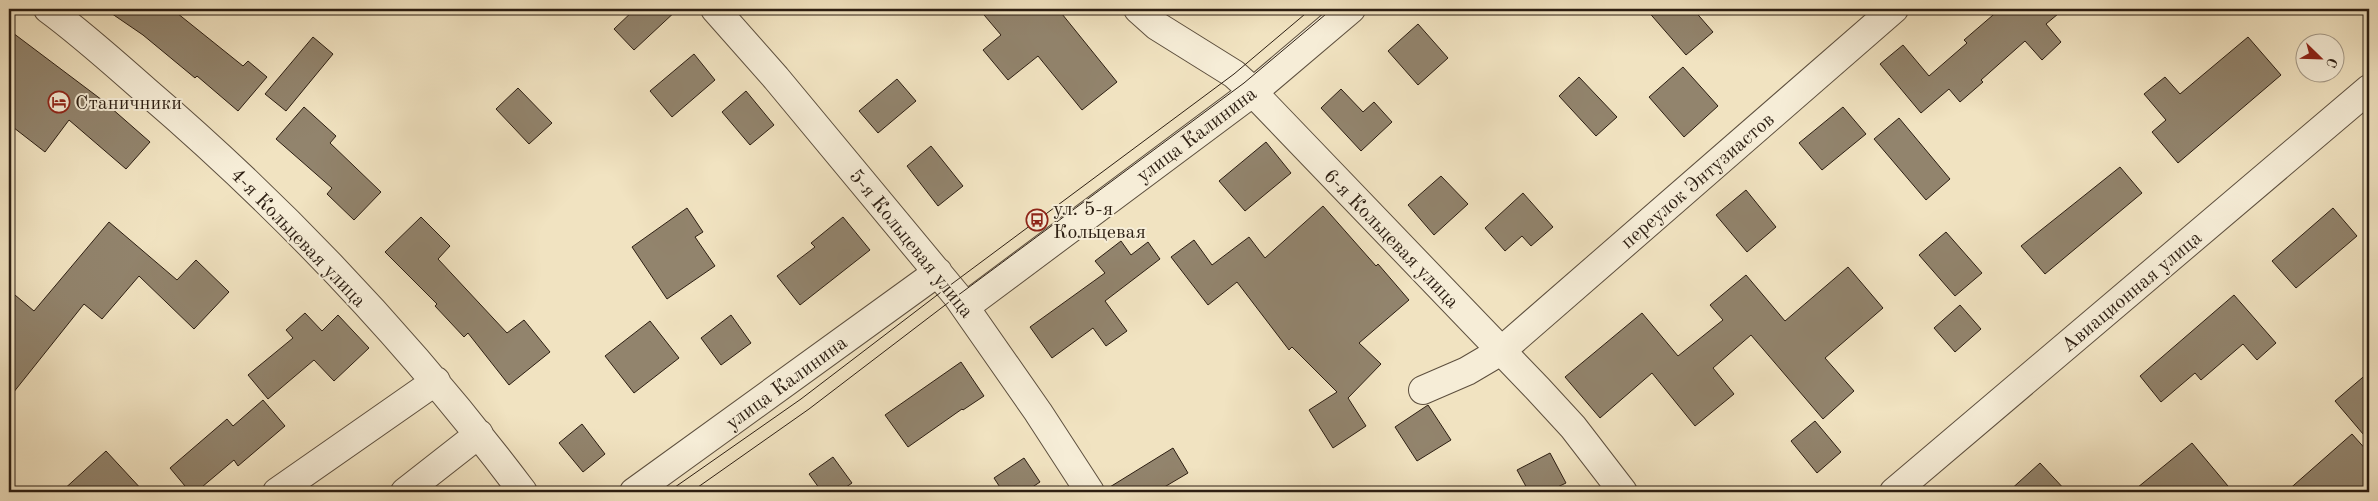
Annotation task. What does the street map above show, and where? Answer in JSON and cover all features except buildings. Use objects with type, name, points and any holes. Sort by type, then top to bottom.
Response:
[{"type":"street","name":"4-я Кольцевая улица","points":[[48,9],[200,137],[290,223],[436,381],[523,492]]},
{"type":"street","name":"5-я Кольцевая улица","points":[[715,9],[776,78],[938,272],[965,307],[1038,412],[1090,492]]},
{"type":"street","name":"6-я Кольцевая улица","points":[[1138,9],[1158,26],[1234,74],[1573,427],[1623,492]]},
{"type":"street","name":"улица Калинина","points":[[965,307],[1252,93],[1351,9]]},
{"type":"street","name":"переулок Энтузиастов","points":[[1423,390],[1467,371],[1500,351],[1894,9]]},
{"type":"street","name":"Авиационная улица","points":[[1894,492],[2369,89]]},
{"type":"street","name":"улица Калинина","points":[[634,492],[938,272]]},
{"type":"street","points":[[277,492],[436,381]]},
{"type":"street","points":[[405,492],[479,434]]},
{"type":"tram line","points":[[668,492],[801,399],[949,286],[1234,74],[1311,9]]},
{"type":"tram line","points":[[691,492],[809,409],[957,296],[1244,83],[1332,9]]},
{"type":"place","name":"Станичники","points":[[59,102]]},
{"type":"place","name":"ул. 5-я Кольцевая","points":[[1037,220]]}]
